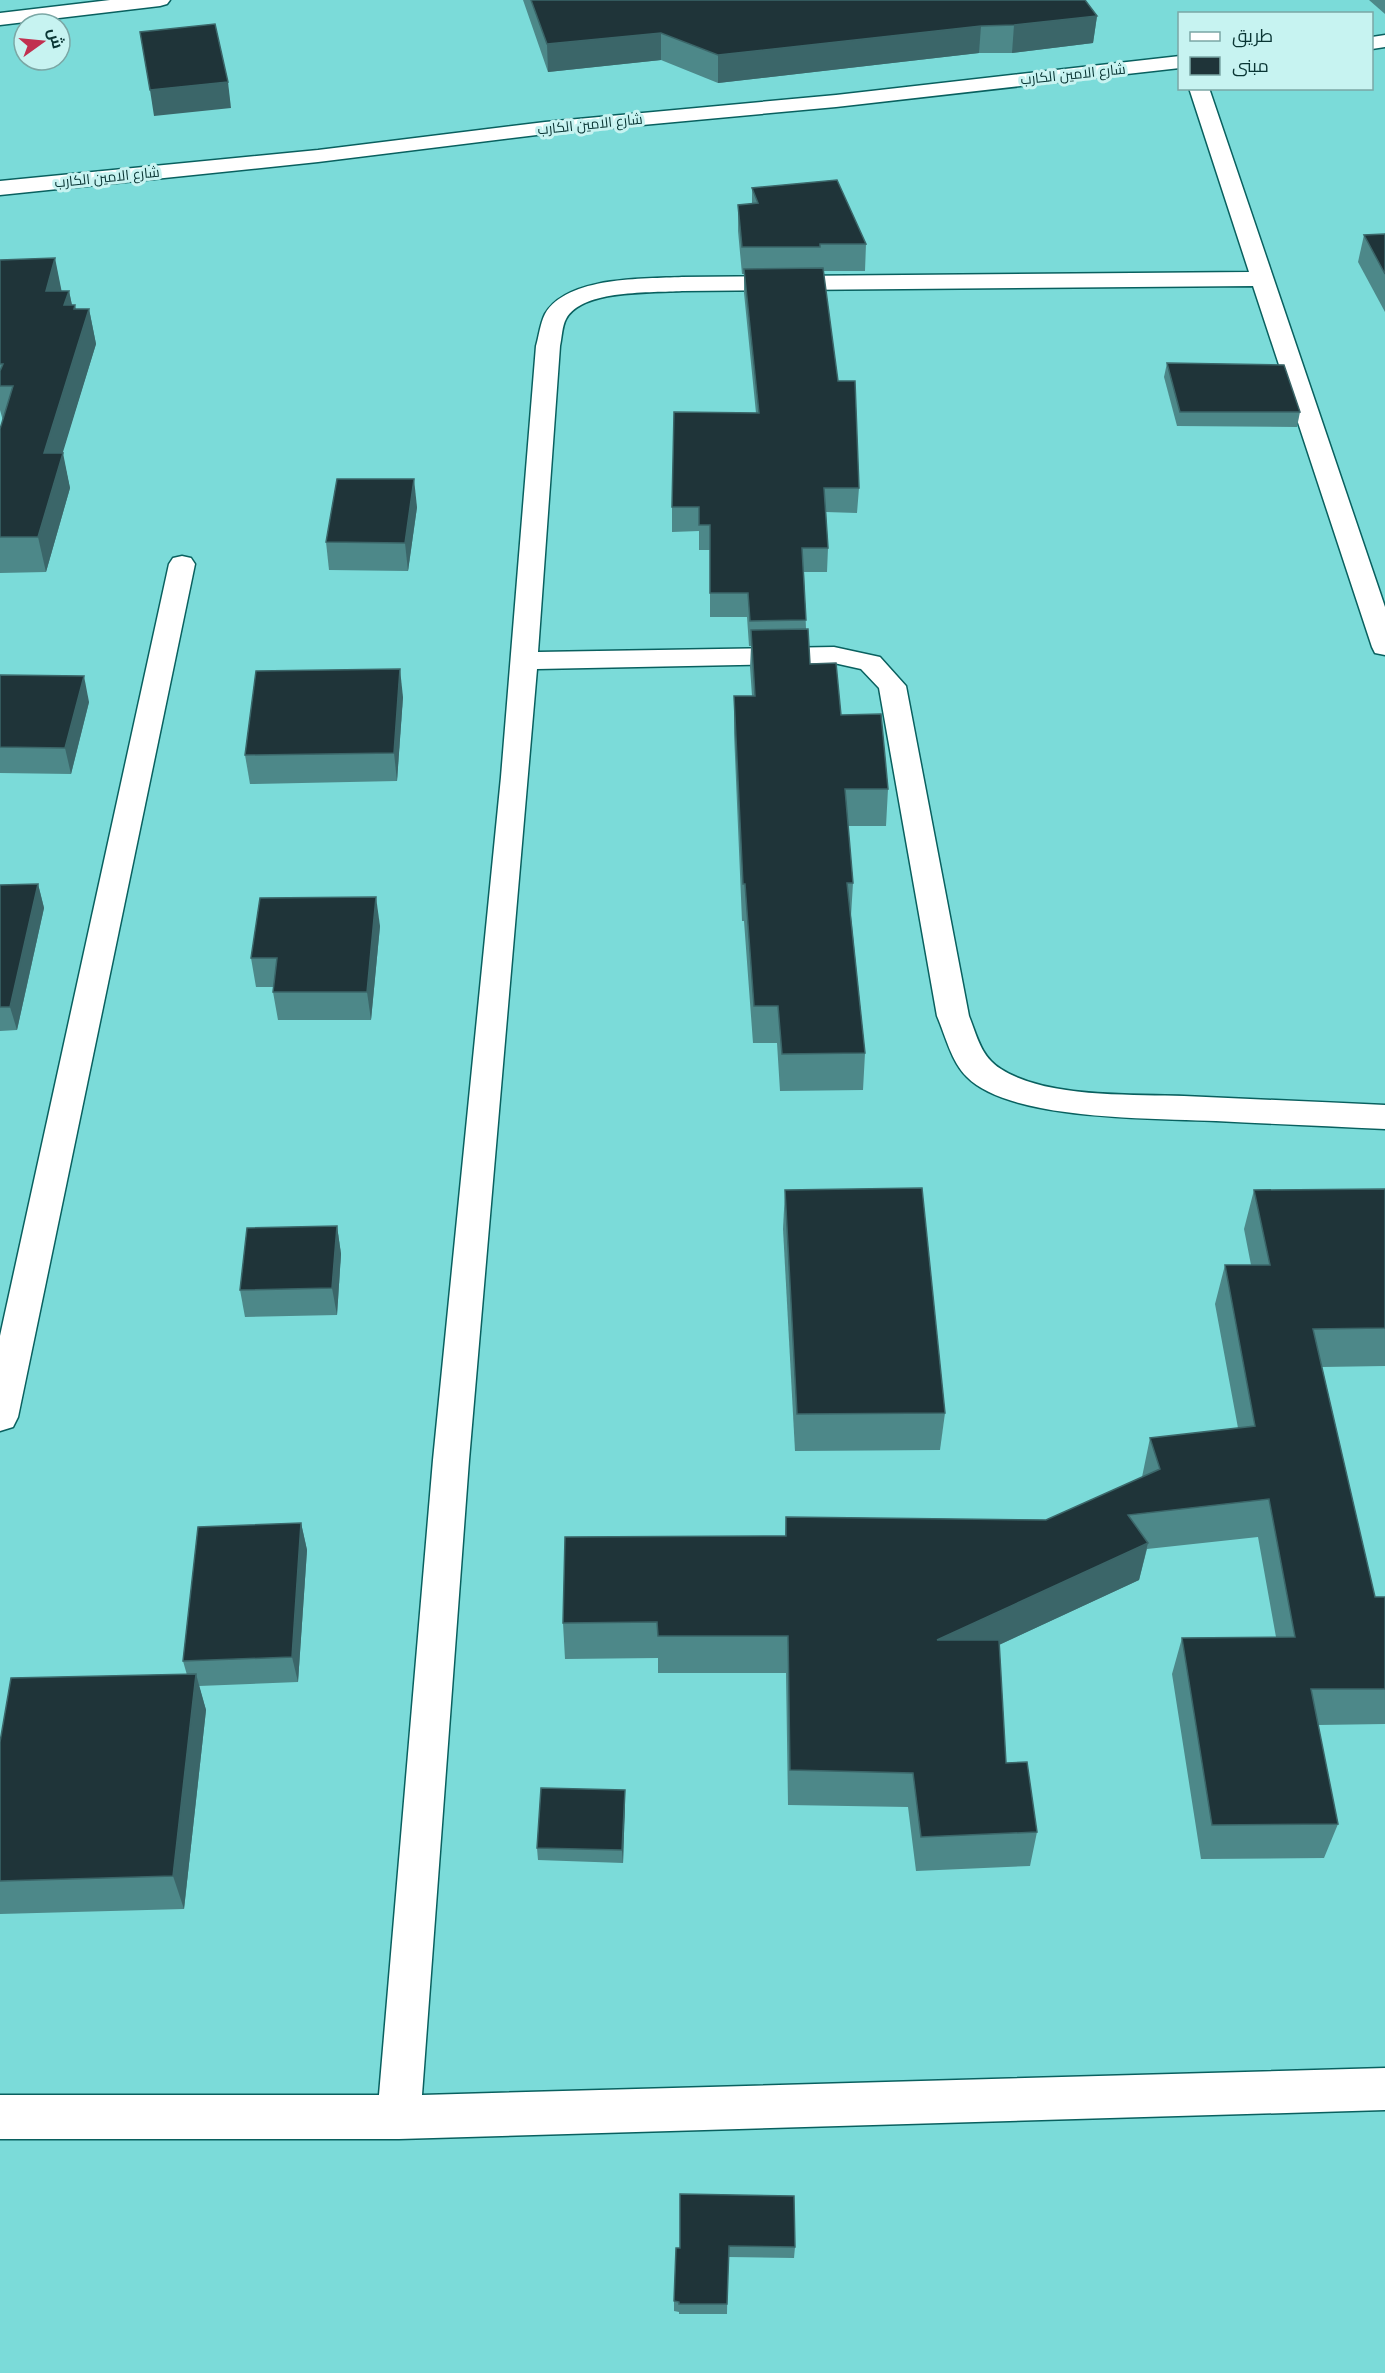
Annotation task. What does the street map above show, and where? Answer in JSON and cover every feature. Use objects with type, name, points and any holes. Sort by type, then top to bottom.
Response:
[{"type":"street","points":[[0,19],[160,0]]},
{"type":"street","name":"شارع الامين الكارب","points":[[0,188],[318,156],[545,128],[836,101],[1178,62]]},
{"type":"street","points":[[1200,90],[1385,647]]},
{"type":"street","points":[[399,2117],[450,1472],[525,661],[548,346],[556,316],[572,299],[602,291],[682,284],[1261,279]]},
{"type":"street","points":[[0,1416],[182,564]]},
{"type":"street","points":[[525,661],[834,655],[870,663],[892,686],[953,1016],[971,1062],[997,1083],[1033,1094],[1077,1103],[1385,1116]]},
{"type":"street","points":[[0,2117],[399,2117],[1385,2089]]},
{"type":"building","points":[[531,0],[1085,0],[1097,16],[1014,25],[981,26],[718,55],[661,33],[547,44]]},
{"type":"building","points":[[215,24],[228,82],[150,90],[140,32]]},
{"type":"building","points":[[837,180],[866,244],[820,244],[820,247],[742,247],[738,205],[758,203],[752,188]]},
{"type":"building","points":[[1385,234],[1385,274],[1364,235]]},
{"type":"building","points":[[55,258],[46,291],[69,291],[64,305],[75,305],[74,309],[89,309],[44,453],[63,453],[38,537],[0,537],[0,429],[13,386],[0,386],[0,371],[3,364],[0,364],[0,260]]},
{"type":"building","points":[[823,268],[838,381],[855,381],[859,488],[824,488],[828,548],[802,548],[806,620],[750,621],[748,593],[710,593],[710,525],[699,525],[699,507],[672,507],[674,412],[759,413],[744,269]]},
{"type":"building","points":[[1167,363],[1284,365],[1300,412],[1180,412]]},
{"type":"building","points":[[337,479],[414,479],[405,543],[326,542]]},
{"type":"building","points":[[808,629],[810,664],[836,663],[841,715],[881,714],[888,789],[845,789],[853,883],[847,883],[865,1053],[782,1054],[778,1006],[754,1006],[745,884],[743,884],[734,696],[755,696],[751,630]]},
{"type":"building","points":[[400,669],[394,753],[245,755],[256,671]]},
{"type":"building","points":[[0,675],[84,676],[65,748],[0,747]]},
{"type":"building","points":[[38,884],[10,1007],[0,1007],[0,885]]},
{"type":"building","points":[[376,897],[367,992],[273,992],[277,958],[251,958],[260,898]]},
{"type":"building","points":[[922,1188],[945,1413],[797,1414],[785,1190]]},
{"type":"building","points":[[1385,1189],[1385,1328],[1313,1329],[1375,1597],[1385,1597],[1385,1689],[1311,1689],[1338,1824],[1212,1825],[1182,1638],[1295,1637],[1269,1499],[1128,1515],[1148,1543],[937,1640],[999,1640],[1006,1763],[1027,1762],[1037,1832],[921,1837],[913,1773],[790,1770],[788,1636],[658,1636],[657,1622],[563,1623],[565,1537],[786,1536],[786,1517],[1046,1520],[1160,1469],[1150,1438],[1255,1426],[1225,1265],[1270,1265],[1254,1190]]},
{"type":"building","points":[[337,1226],[332,1288],[240,1290],[247,1228]]},
{"type":"building","points":[[301,1523],[292,1657],[183,1661],[198,1527]]},
{"type":"building","points":[[196,1674],[173,1876],[0,1881],[0,1742],[11,1678]]},
{"type":"building","points":[[541,1788],[625,1790],[622,1850],[537,1848]]},
{"type":"building","points":[[680,2194],[794,2196],[795,2247],[729,2246],[727,2304],[679,2304],[674,2301],[676,2248],[680,2248]]}]
